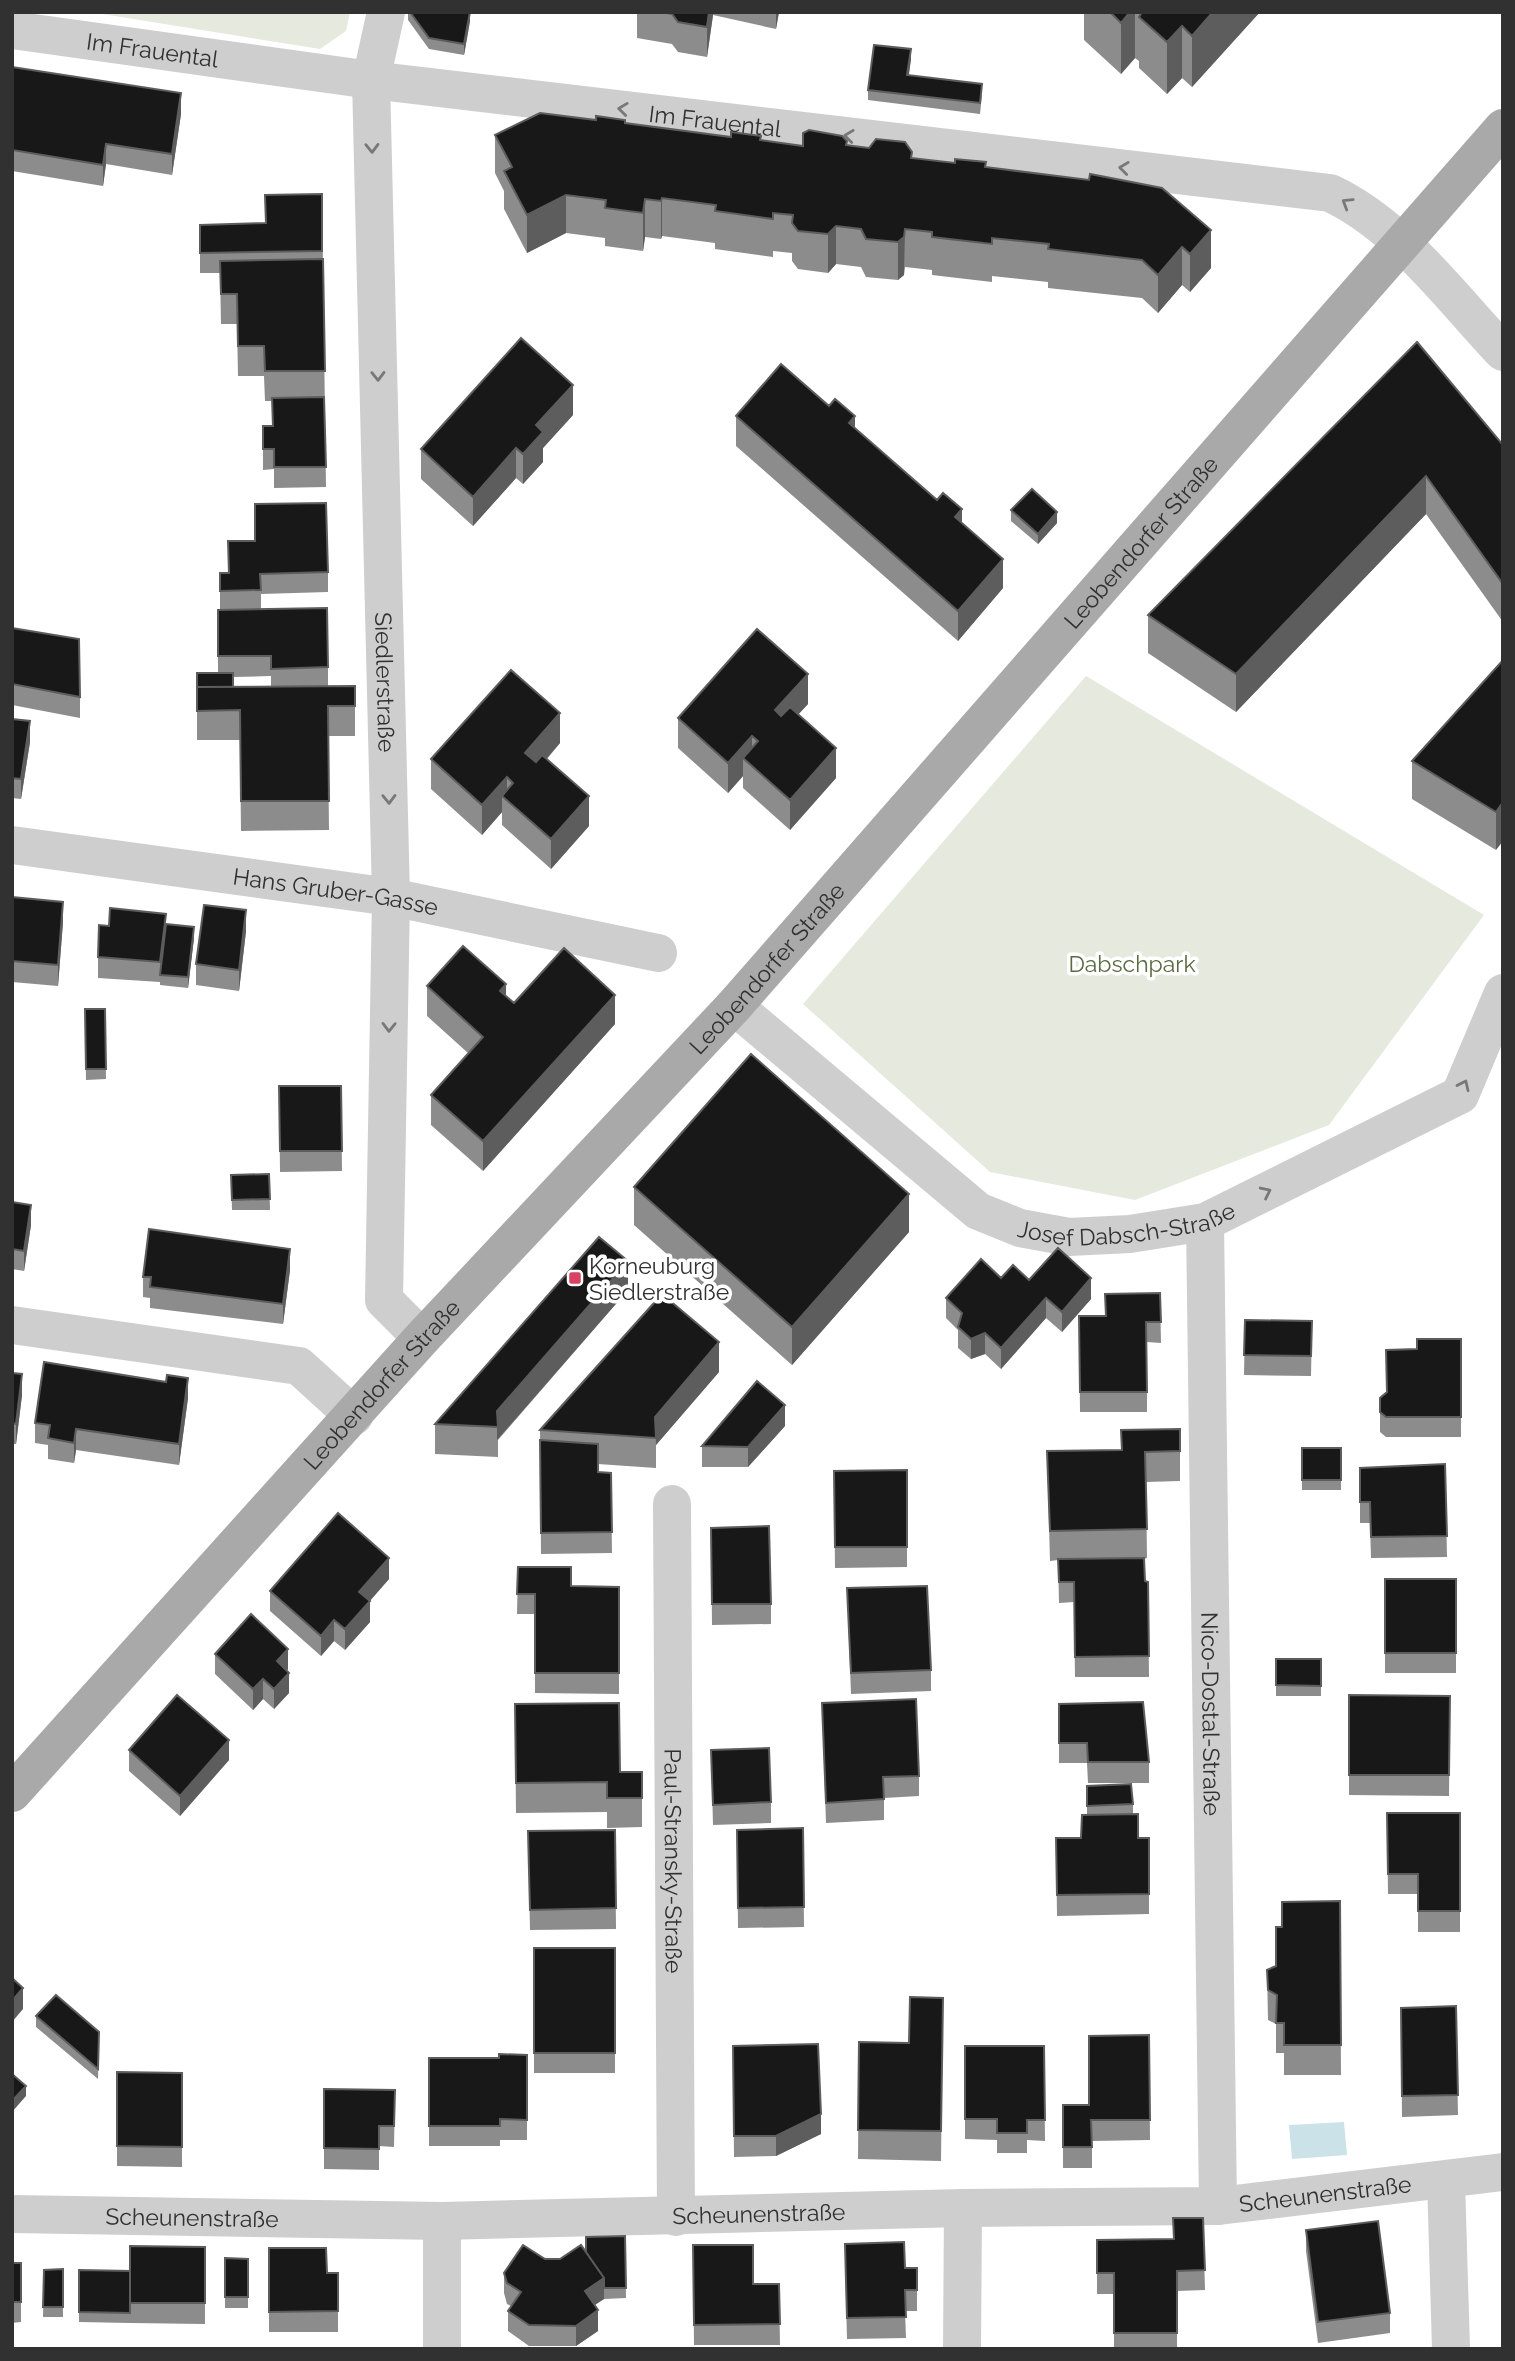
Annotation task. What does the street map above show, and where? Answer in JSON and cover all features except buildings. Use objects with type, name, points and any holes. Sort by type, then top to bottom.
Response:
[{"type":"main road","name":"Leobendorfer Straße","points":[[12,1793],[422,1338],[734,1006],[1503,128]]},
{"type":"street","name":"Siedlerstraße","points":[[386,12],[371,80],[391,897],[384,1300],[422,1338]]},
{"type":"street","name":"Im Frauental","points":[[12,30],[371,80],[1310,189],[1347,201],[1401,244],[1503,352]]},
{"type":"street","name":"Hans Gruber-Gasse","points":[[12,845],[391,897],[658,953]]},
{"type":"street","name":"Josef Dabsch-Straße","points":[[734,1006],[978,1211],[1020,1228],[1069,1237],[1130,1234],[1205,1222],[1460,1095],[1503,993]]},
{"type":"street","name":"Nico-Dostal-Straße","points":[[1205,1222],[1218,2206]]},
{"type":"street","points":[[12,1325],[299,1366],[354,1416]]},
{"type":"street","name":"Paul-Stransky-Straße","points":[[672,1504],[676,2217]]},
{"type":"street","name":"Scheunenstraße","points":[[12,2214],[442,2221],[963,2208],[1218,2206],[1503,2172]]},
{"type":"street","points":[[1446,2180],[1451,2349]]},
{"type":"street","points":[[962,2349],[963,2208]]},
{"type":"street","points":[[442,2221],[442,2349]]},
{"type":"green space","points":[[90,12],[350,12],[346,31],[320,49]]},
{"type":"green space","name":"Dabschpark","points":[[1086,676],[1484,915],[1329,1125],[1135,1200],[990,1172],[803,1004]]},
{"type":"water","points":[[1344,2122],[1347,2155],[1292,2159],[1289,2125]]},
{"type":"place","name":"Korneuburg Siedlerstraße","points":[[575,1278]]}]
